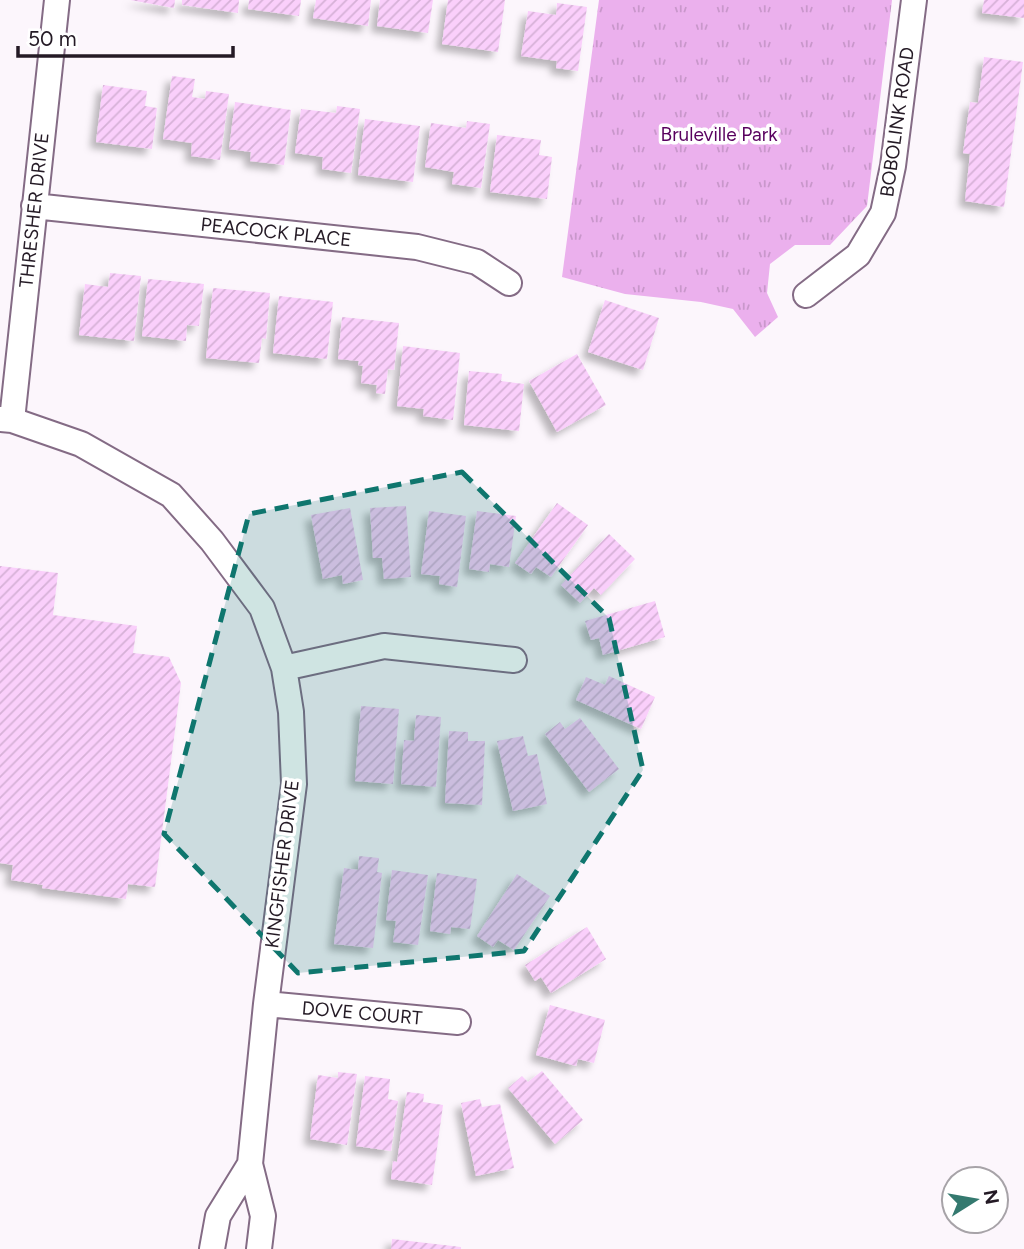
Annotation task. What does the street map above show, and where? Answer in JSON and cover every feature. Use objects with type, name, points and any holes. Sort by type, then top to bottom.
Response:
[{"type":"street","name":"THRESHER DRIVE","points":[[6,420],[57,0]]},
{"type":"street","name":"BOBOLINK ROAD","points":[[806,295],[858,255],[883,213],[893,166],[915,0]]},
{"type":"street","name":"PEACOCK PLACE","points":[[34,206],[417,247],[477,262],[509,283]]},
{"type":"street","name":"KINGFISHER DRIVE","points":[[6,420],[81,444],[171,495],[212,541],[262,608],[284,668],[291,712],[294,784],[266,1003],[250,1164],[263,1216],[259,1249]]},
{"type":"street","points":[[284,668],[384,646],[514,660]]},
{"type":"street","name":"DOVE COURT","points":[[266,1003],[458,1022]]},
{"type":"street","name":"KINGFISHER DRIVE","points":[[212,1249],[218,1216],[250,1164]]},
{"type":"highlighted area","points":[[462,472],[609,618],[643,770],[524,951],[298,973],[164,834],[249,514]]},
{"type":"green space","name":"Bruleville Park","points":[[599,0],[892,0],[867,206],[830,245],[795,245],[770,264],[767,293],[778,317],[755,337],[733,309],[701,302],[625,294],[562,277]]},
{"type":"building","points":[[130,0],[175,0],[174,8]]},
{"type":"building","points":[[182,0],[239,0],[238,13],[182,5]]},
{"type":"building","points":[[249,0],[301,0],[299,16],[248,9]]},
{"type":"building","points":[[316,0],[371,0],[368,26],[313,18]]},
{"type":"building","points":[[380,0],[433,0],[428,33],[377,26]]},
{"type":"building","points":[[448,0],[505,0],[498,52],[442,44]]},
{"type":"building","points":[[984,0],[1024,0],[1024,18],[982,13]]},
{"type":"building","points":[[557,3],[587,7],[578,71],[556,68],[557,61],[521,56],[528,11],[556,15]]},
{"type":"building","points":[[984,57],[1023,62],[1004,207],[965,201],[970,154],[963,153],[970,102],[978,103]]},
{"type":"building","points":[[172,76],[195,79],[192,97],[205,99],[206,91],[229,94],[220,160],[191,156],[192,143],[163,139]]},
{"type":"building","points":[[103,85],[147,91],[145,106],[157,108],[152,149],[96,142]]},
{"type":"building","points":[[235,102],[291,110],[284,165],[250,161],[251,152],[229,149]]},
{"type":"building","points":[[337,106],[360,109],[351,173],[322,169],[323,157],[295,153],[301,109],[336,113]]},
{"type":"building","points":[[365,119],[420,126],[413,182],[358,175]]},
{"type":"building","points":[[467,121],[490,124],[481,188],[452,184],[454,172],[425,167],[431,123],[466,128]]},
{"type":"building","points":[[497,135],[541,140],[539,155],[552,157],[547,199],[490,192]]},
{"type":"building","points":[[110,273],[141,276],[134,341],[79,335],[85,284],[108,287]]},
{"type":"building","points":[[148,279],[204,284],[199,326],[187,325],[186,341],[142,336]]},
{"type":"building","points":[[213,288],[270,293],[266,339],[262,338],[259,363],[206,358]]},
{"type":"building","points":[[279,296],[333,302],[327,359],[273,353]]},
{"type":"building","points":[[605,300],[659,318],[643,370],[588,352]]},
{"type":"building","points":[[342,317],[399,323],[394,370],[388,369],[385,394],[376,393],[377,385],[361,383],[363,366],[358,365],[359,361],[338,359]]},
{"type":"building","points":[[403,346],[460,353],[453,420],[423,416],[424,409],[397,406]]},
{"type":"building","points":[[577,354],[606,405],[557,432],[529,381]]},
{"type":"building","points":[[469,371],[502,374],[501,381],[524,384],[519,431],[464,425]]},
{"type":"building","points":[[557,503],[588,525],[551,577],[536,567],[531,574],[515,563]]},
{"type":"building","points":[[406,506],[411,577],[384,579],[382,558],[373,558],[370,508]]},
{"type":"building","points":[[350,508],[363,580],[343,584],[342,575],[323,579],[311,515]]},
{"type":"building","points":[[429,511],[466,516],[457,587],[439,584],[440,576],[421,574]]},
{"type":"building","points":[[477,511],[516,516],[509,567],[490,564],[489,572],[469,569]]},
{"type":"building","points":[[609,534],[635,559],[601,595],[594,588],[580,603],[561,585]]},
{"type":"building","points":[[0,566],[58,573],[53,615],[137,626],[133,653],[169,657],[181,683],[155,887],[128,884],[126,899],[42,888],[43,885],[11,880],[13,865],[0,863]]},
{"type":"building","points":[[655,601],[665,637],[603,655],[599,638],[591,640],[585,621]]},
{"type":"building","points":[[609,676],[655,697],[641,729],[576,700],[586,677],[605,685]]},
{"type":"building","points":[[361,706],[399,709],[393,784],[355,781]]},
{"type":"building","points":[[416,715],[441,717],[436,787],[401,784],[404,740],[414,741]]},
{"type":"building","points":[[580,718],[619,769],[589,792],[545,734],[560,722],[565,729]]},
{"type":"building","points":[[449,731],[468,732],[468,741],[485,741],[482,805],[445,803]]},
{"type":"building","points":[[523,736],[528,756],[537,754],[547,804],[513,811],[497,741]]},
{"type":"building","points":[[359,856],[379,858],[377,872],[382,873],[373,948],[334,944],[344,868],[358,870]]},
{"type":"building","points":[[392,870],[428,875],[418,945],[393,942],[396,921],[386,920]]},
{"type":"building","points":[[437,873],[477,879],[470,929],[451,927],[450,934],[430,931]]},
{"type":"building","points":[[517,874],[550,896],[514,950],[498,940],[493,947],[477,936]]},
{"type":"building","points":[[587,927],[606,959],[551,993],[541,977],[535,981],[525,965]]},
{"type":"building","points":[[550,1005],[605,1020],[594,1063],[578,1059],[576,1066],[536,1055]]},
{"type":"building","points":[[542,1071],[583,1120],[555,1144],[508,1088],[522,1076],[528,1082]]},
{"type":"building","points":[[338,1072],[357,1074],[347,1145],[310,1139],[318,1075],[338,1078]]},
{"type":"building","points":[[365,1076],[390,1079],[388,1099],[398,1101],[391,1151],[356,1146]]},
{"type":"building","points":[[407,1092],[424,1094],[423,1102],[443,1105],[432,1185],[391,1179],[393,1161],[397,1162]]},
{"type":"building","points":[[480,1099],[482,1107],[500,1104],[514,1168],[476,1176],[461,1103]]},
{"type":"building","points":[[392,1239],[461,1247],[461,1249],[391,1249]]}]
